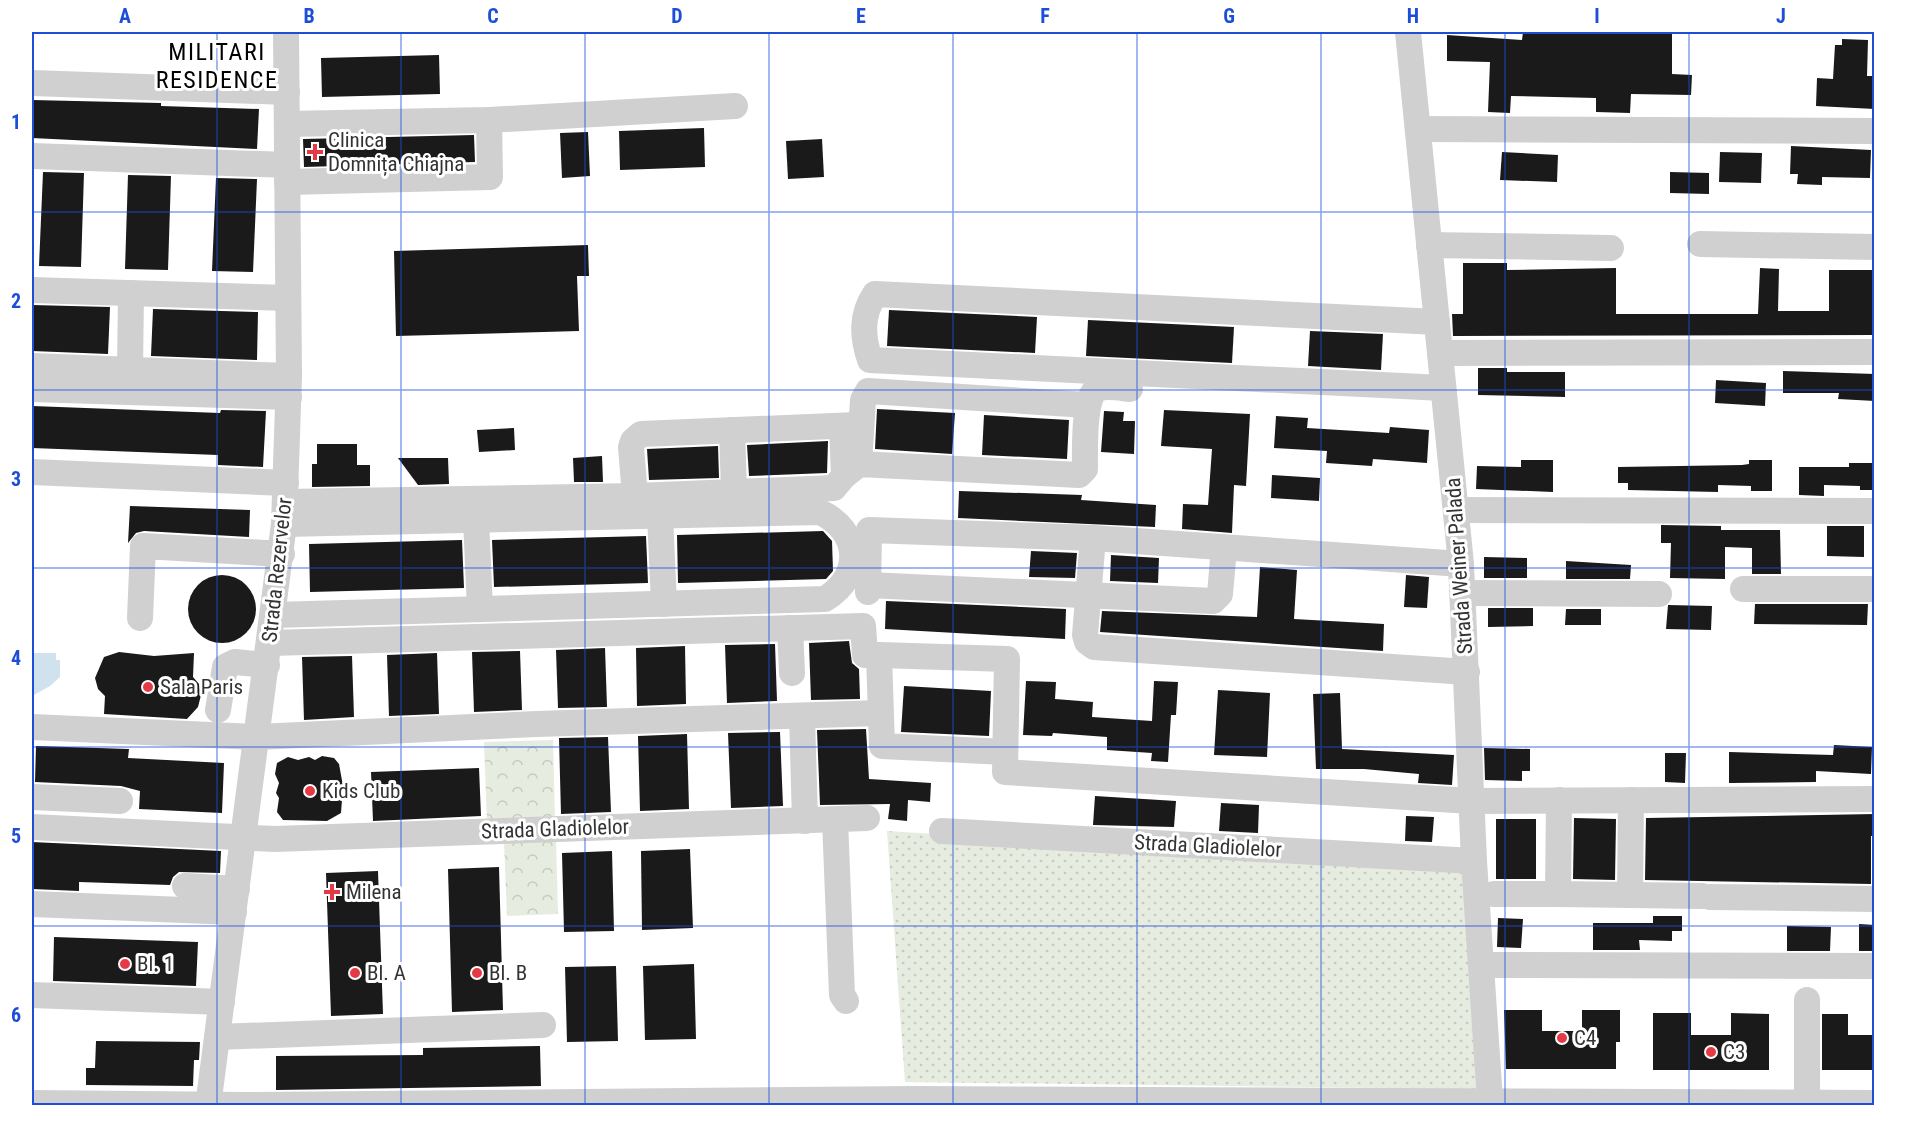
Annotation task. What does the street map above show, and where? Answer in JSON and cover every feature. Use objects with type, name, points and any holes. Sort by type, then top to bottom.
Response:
[{"type":"street","name":"Strada Rezervelor","points":[[208,1105],[282,554],[289,387],[286,32]]},
{"type":"street","name":"Strada Weiner Palada","points":[[1408,32],[1461,564],[1474,861],[1490,1101]]},
{"type":"street","points":[[32,83],[287,92]]},
{"type":"street","points":[[287,124],[489,120],[735,106]]},
{"type":"street","points":[[32,156],[287,173],[490,177],[489,120]]},
{"type":"street","points":[[1418,129],[1875,131]]},
{"type":"street","points":[[1700,244],[1875,247]]},
{"type":"street","points":[[1429,245],[1611,248]]},
{"type":"street","points":[[32,290],[288,298]]},
{"type":"street","points":[[130,370],[132,293]]},
{"type":"street","points":[[285,503],[634,496],[834,488],[851,470],[852,425],[868,392],[870,360],[866,346],[864,320],[866,307],[875,294],[1437,322]]},
{"type":"street","points":[[1440,353],[1875,352]]},
{"type":"street","points":[[870,360],[1444,397]]},
{"type":"street","points":[[32,366],[130,370],[289,387]]},
{"type":"street","points":[[32,389],[289,387]]},
{"type":"street","points":[[851,470],[1079,475],[1085,469],[1088,405],[1093,392],[1109,387],[1444,397]]},
{"type":"street","points":[[868,392],[1088,405]]},
{"type":"street","points":[[634,496],[631,447],[641,434],[852,425]]},
{"type":"street","points":[[732,430],[734,491]]},
{"type":"street","points":[[32,472],[285,503],[477,519],[820,512],[841,526],[849,538],[853,551],[852,566],[846,580],[825,598],[274,615]]},
{"type":"street","points":[[1456,510],[1875,511]]},
{"type":"street","points":[[660,515],[664,604]]},
{"type":"street","points":[[477,519],[480,609]]},
{"type":"street","points":[[1224,548],[1220,594],[1213,601],[1089,593],[868,588],[869,530],[1093,538],[1461,564]]},
{"type":"street","points":[[1093,538],[1085,634],[1087,642],[1094,647],[1467,672]]},
{"type":"street","points":[[140,618],[143,546],[282,554]]},
{"type":"street","points":[[1743,589],[1875,589]]},
{"type":"street","points":[[1463,593],[1659,594]]},
{"type":"street","points":[[218,710],[225,666],[268,654],[863,626],[866,655],[1007,660],[1005,772],[1471,801],[1875,799]]},
{"type":"street","points":[[790,628],[792,673]]},
{"type":"street","points":[[879,655],[882,746],[1005,752]]},
{"type":"street","points":[[32,727],[257,737],[537,724],[880,713]]},
{"type":"street","points":[[802,716],[805,821]]},
{"type":"street","points":[[32,797],[120,801]]},
{"type":"street","points":[[1558,800],[1558,894]]},
{"type":"street","points":[[1630,800],[1630,895]]},
{"type":"street","name":"Strada Gladiolelor","points":[[32,827],[275,839],[867,818]]},
{"type":"street","points":[[835,820],[842,995],[846,1001]]},
{"type":"street","name":"Strada Gladiolelor","points":[[942,831],[1474,861]]},
{"type":"street","points":[[185,886],[235,900]]},
{"type":"street","points":[[1494,894],[1875,899]]},
{"type":"street","points":[[32,904],[235,900]]},
{"type":"street","points":[[1481,965],[1875,966]]},
{"type":"street","points":[[32,995],[222,1002]]},
{"type":"street","points":[[1806,1000],[1807,1102]]},
{"type":"street","points":[[217,1037],[543,1025]]},
{"type":"street","points":[[32,1103],[246,1105],[1490,1101],[1875,1103]]},
{"type":"green space","points":[[553,740],[555,820],[487,823],[484,742]]},
{"type":"green space","points":[[887,831],[1466,867],[1480,1089],[905,1082]]},
{"type":"green space","points":[[556,841],[558,914],[507,916],[504,842]]},
{"type":"water","points":[[32,653],[56,653],[56,660],[60,660],[60,677],[50,686],[32,696]]},
{"type":"building","points":[[1523,32],[1672,32],[1672,74],[1692,75],[1691,95],[1631,94],[1630,113],[1596,112],[1596,98],[1511,96],[1510,113],[1488,112],[1490,62],[1447,61],[1447,35],[1522,40]]},
{"type":"building","points":[[1842,39],[1868,40],[1867,76],[1875,76],[1875,109],[1816,106],[1817,78],[1833,79],[1835,45],[1842,45]]},
{"type":"building","points":[[439,55],[440,94],[322,97],[321,58]]},
{"type":"building","points":[[32,100],[161,103],[161,106],[259,109],[257,149],[32,138]]},
{"type":"building","points":[[704,128],[705,167],[620,170],[619,131]]},
{"type":"building","points":[[588,132],[590,176],[562,178],[560,133]]},
{"type":"building","points":[[474,135],[475,162],[304,167],[303,139]]},
{"type":"building","points":[[822,139],[824,177],[788,179],[786,141]]},
{"type":"building","points":[[1791,146],[1871,150],[1870,178],[1822,177],[1822,185],[1797,184],[1798,174],[1790,174]]},
{"type":"building","points":[[1502,152],[1558,155],[1557,182],[1500,180]]},
{"type":"building","points":[[1720,152],[1762,153],[1761,183],[1719,182]]},
{"type":"building","points":[[43,172],[84,173],[81,267],[39,266]]},
{"type":"building","points":[[1670,172],[1709,173],[1709,194],[1670,193]]},
{"type":"building","points":[[128,175],[171,176],[168,270],[125,269]]},
{"type":"building","points":[[216,178],[257,179],[253,272],[212,271]]},
{"type":"building","points":[[588,245],[589,276],[577,276],[579,331],[396,336],[394,251]]},
{"type":"building","points":[[1463,263],[1507,263],[1507,270],[1616,268],[1616,314],[1758,314],[1760,268],[1779,269],[1778,311],[1829,311],[1829,270],[1875,270],[1875,335],[1453,336],[1452,314],[1463,314]]},
{"type":"building","points":[[32,305],[110,307],[108,354],[32,351]]},
{"type":"building","points":[[153,309],[258,312],[257,360],[151,356]]},
{"type":"building","points":[[889,310],[1037,317],[1035,353],[887,346]]},
{"type":"building","points":[[1088,320],[1234,327],[1232,363],[1086,356]]},
{"type":"building","points":[[1310,331],[1383,334],[1381,370],[1308,366]]},
{"type":"building","points":[[1478,368],[1507,368],[1507,372],[1565,372],[1565,397],[1478,395]]},
{"type":"building","points":[[1783,371],[1875,374],[1875,401],[1838,399],[1839,393],[1783,393]]},
{"type":"building","points":[[1716,380],[1766,383],[1765,406],[1715,403]]},
{"type":"building","points":[[32,406],[220,413],[221,410],[266,411],[263,467],[218,465],[218,455],[32,448]]},
{"type":"building","points":[[877,409],[955,413],[952,454],[875,449]]},
{"type":"building","points":[[1164,410],[1250,414],[1246,486],[1234,485],[1232,533],[1182,529],[1183,504],[1208,505],[1212,449],[1161,446]]},
{"type":"building","points":[[1104,411],[1124,412],[1123,421],[1135,421],[1134,454],[1101,452]]},
{"type":"building","points":[[984,415],[1069,420],[1067,459],[982,455]]},
{"type":"building","points":[[1276,416],[1308,418],[1307,428],[1389,433],[1390,427],[1429,430],[1427,463],[1373,459],[1372,466],[1326,463],[1327,451],[1274,448]]},
{"type":"building","points":[[514,428],[515,450],[479,452],[477,430]]},
{"type":"building","points":[[828,441],[827,473],[749,476],[747,445]]},
{"type":"building","points":[[317,444],[357,444],[357,465],[370,465],[370,486],[312,487],[312,464],[317,464]]},
{"type":"building","points":[[718,446],[719,478],[649,480],[647,449]]},
{"type":"building","points":[[602,456],[603,482],[574,482],[573,458]]},
{"type":"building","points":[[398,458],[448,458],[449,484],[418,485]]},
{"type":"building","points":[[1521,460],[1553,460],[1553,492],[1476,489],[1477,466],[1521,467]]},
{"type":"building","points":[[1749,460],[1772,460],[1772,491],[1751,491],[1751,486],[1718,485],[1718,492],[1628,490],[1628,483],[1618,483],[1618,467],[1742,465],[1749,464]]},
{"type":"building","points":[[1849,463],[1875,463],[1875,490],[1860,490],[1860,486],[1824,485],[1824,496],[1799,495],[1799,467],[1849,467]]},
{"type":"building","points":[[1272,475],[1320,478],[1319,501],[1271,498]]},
{"type":"building","points":[[959,491],[1082,495],[1081,500],[1156,505],[1155,527],[958,518]]},
{"type":"building","points":[[130,506],[250,510],[249,537],[144,531],[136,533],[128,543]]},
{"type":"building","points":[[1661,525],[1721,526],[1721,530],[1780,530],[1781,574],[1752,574],[1752,548],[1725,547],[1725,579],[1670,578],[1671,543],[1661,543]]},
{"type":"building","points":[[1827,526],[1864,526],[1864,557],[1827,556]]},
{"type":"building","points":[[823,531],[832,541],[833,571],[826,579],[678,583],[677,535]]},
{"type":"building","points":[[646,536],[648,583],[494,587],[492,540]]},
{"type":"building","points":[[462,540],[464,588],[310,592],[309,544]]},
{"type":"building","points":[[1031,551],[1077,553],[1075,578],[1029,577]]},
{"type":"building","points":[[1111,555],[1159,558],[1158,583],[1110,581]]},
{"type":"building","points":[[1484,557],[1527,558],[1527,578],[1484,578]]},
{"type":"building","points":[[1566,561],[1631,565],[1630,579],[1566,579]]},
{"type":"building","points":[[1260,567],[1297,570],[1294,619],[1384,624],[1383,651],[1100,632],[1102,611],[1257,617]]},
{"type":"building","points":[[222,575],[235,578],[246,585],[253,596],[256,609],[253,622],[246,633],[235,640],[222,643],[209,640],[198,633],[191,622],[188,609],[191,596],[198,585],[209,578]]},
{"type":"building","points":[[1406,575],[1429,577],[1427,608],[1404,607]]},
{"type":"building","points":[[886,601],[1066,609],[1065,639],[885,629]]},
{"type":"building","points":[[1755,604],[1868,604],[1867,625],[1754,624]]},
{"type":"building","points":[[1668,605],[1712,606],[1711,630],[1666,629]]},
{"type":"building","points":[[1488,608],[1533,608],[1533,626],[1488,627]]},
{"type":"building","points":[[1566,609],[1601,609],[1601,625],[1565,625]]},
{"type":"building","points":[[849,641],[852,663],[859,669],[860,699],[811,700],[809,643]]},
{"type":"building","points":[[775,644],[777,701],[727,703],[725,645]]},
{"type":"building","points":[[685,646],[686,704],[637,706],[636,648]]},
{"type":"building","points":[[605,648],[607,707],[558,708],[556,650]]},
{"type":"building","points":[[520,651],[522,710],[474,712],[472,652]]},
{"type":"building","name":"Sala Paris","points":[[119,652],[154,656],[194,653],[193,677],[199,684],[201,695],[198,707],[187,719],[104,714],[105,696],[98,689],[95,678],[104,657]]},
{"type":"building","points":[[437,653],[439,714],[389,716],[387,655]]},
{"type":"building","points":[[352,656],[354,717],[304,720],[302,657]]},
{"type":"building","points":[[1026,681],[1056,682],[1055,699],[1093,702],[1092,717],[1152,721],[1154,681],[1178,682],[1176,715],[1171,715],[1168,762],[1151,761],[1152,753],[1107,750],[1107,737],[1053,733],[1052,736],[1023,735]]},
{"type":"building","points":[[904,686],[991,691],[989,736],[901,732]]},
{"type":"building","points":[[1218,690],[1270,693],[1267,757],[1214,755]]},
{"type":"building","points":[[1340,693],[1342,749],[1454,755],[1452,785],[1418,783],[1419,774],[1364,769],[1316,769],[1313,694]]},
{"type":"building","points":[[866,729],[869,779],[931,783],[930,802],[908,800],[907,821],[888,819],[890,804],[820,805],[817,730]]},
{"type":"building","points":[[780,732],[783,806],[731,808],[728,733]]},
{"type":"building","points":[[687,734],[689,809],[640,811],[638,736]]},
{"type":"building","points":[[608,737],[611,812],[561,814],[559,738]]},
{"type":"building","points":[[1834,745],[1872,747],[1871,774],[1816,771],[1816,782],[1729,783],[1729,752],[1833,755]]},
{"type":"building","points":[[36,746],[129,749],[128,758],[224,763],[222,813],[139,809],[140,791],[121,786],[35,782]]},
{"type":"building","points":[[1484,748],[1530,749],[1530,771],[1522,771],[1522,781],[1485,780]]},
{"type":"building","points":[[1665,753],[1686,753],[1685,783],[1665,782]]},
{"type":"building","name":"Kids Club","points":[[322,756],[334,758],[339,764],[343,786],[341,813],[327,821],[283,820],[277,812],[279,798],[276,793],[279,783],[275,774],[277,763],[288,757],[298,760],[309,757],[315,760]]},
{"type":"building","points":[[479,768],[481,816],[373,821],[371,772]]},
{"type":"building","points":[[1095,796],[1176,801],[1174,827],[1093,825]]},
{"type":"building","points":[[1221,803],[1259,805],[1258,833],[1219,831]]},
{"type":"building","points":[[1875,814],[1875,836],[1871,836],[1871,884],[1645,880],[1646,818]]},
{"type":"building","points":[[1406,816],[1434,817],[1432,842],[1405,841]]},
{"type":"building","points":[[1574,818],[1616,819],[1615,880],[1573,879]]},
{"type":"building","points":[[1496,819],[1536,819],[1536,879],[1496,879]]},
{"type":"building","points":[[32,842],[221,851],[220,873],[179,872],[173,877],[170,885],[79,882],[79,891],[32,889]]},
{"type":"building","points":[[690,849],[693,928],[642,930],[641,851]]},
{"type":"building","points":[[612,851],[614,931],[564,932],[562,853]]},
{"type":"building","name":"Bl. B","points":[[499,867],[503,1010],[452,1012],[448,869]]},
{"type":"building","name":"Bl. A","points":[[378,871],[383,1014],[331,1016],[326,873]]},
{"type":"building","points":[[1653,916],[1682,916],[1682,931],[1672,931],[1672,941],[1639,940],[1640,950],[1593,950],[1593,923],[1653,923]]},
{"type":"building","points":[[1498,918],[1523,919],[1521,948],[1497,947]]},
{"type":"building","points":[[1859,924],[1875,925],[1875,951],[1859,951]]},
{"type":"building","points":[[1787,926],[1831,927],[1830,951],[1787,951]]},
{"type":"building","name":"Bl. 1","points":[[54,937],[198,942],[196,986],[53,981]]},
{"type":"building","points":[[694,964],[696,1039],[645,1040],[643,966]]},
{"type":"building","points":[[616,966],[618,1041],[567,1042],[565,967]]},
{"type":"building","name":"C4","points":[[1504,1010],[1542,1010],[1542,1031],[1582,1031],[1582,1010],[1620,1010],[1620,1042],[1616,1042],[1616,1069],[1506,1069]]},
{"type":"building","name":"C3","points":[[1653,1013],[1691,1013],[1691,1035],[1731,1035],[1731,1013],[1769,1014],[1769,1070],[1653,1070]]},
{"type":"building","points":[[1822,1014],[1848,1014],[1848,1035],[1875,1035],[1875,1070],[1822,1070]]},
{"type":"building","points":[[96,1041],[200,1042],[199,1060],[194,1060],[193,1086],[86,1085],[86,1068],[95,1068]]},
{"type":"building","points":[[540,1046],[541,1086],[276,1090],[276,1056],[423,1055],[423,1048]]},
{"type":"place","name":"Clinica Domnița Chiajna","points":[[315,152]]},
{"type":"place","name":"Sala Paris","points":[[148,687]]},
{"type":"place","name":"Kids Club","points":[[310,791]]},
{"type":"place","name":"Milena","points":[[332,892]]},
{"type":"place","name":"Bl. 1","points":[[125,964]]},
{"type":"place","name":"Bl. A","points":[[355,973]]},
{"type":"place","name":"Bl. B","points":[[477,973]]},
{"type":"place","name":"C4","points":[[1562,1038]]},
{"type":"place","name":"C3","points":[[1711,1052]]},
{"type":"district","name":"MILITARI RESIDENCE","points":[[217,66]]}]
